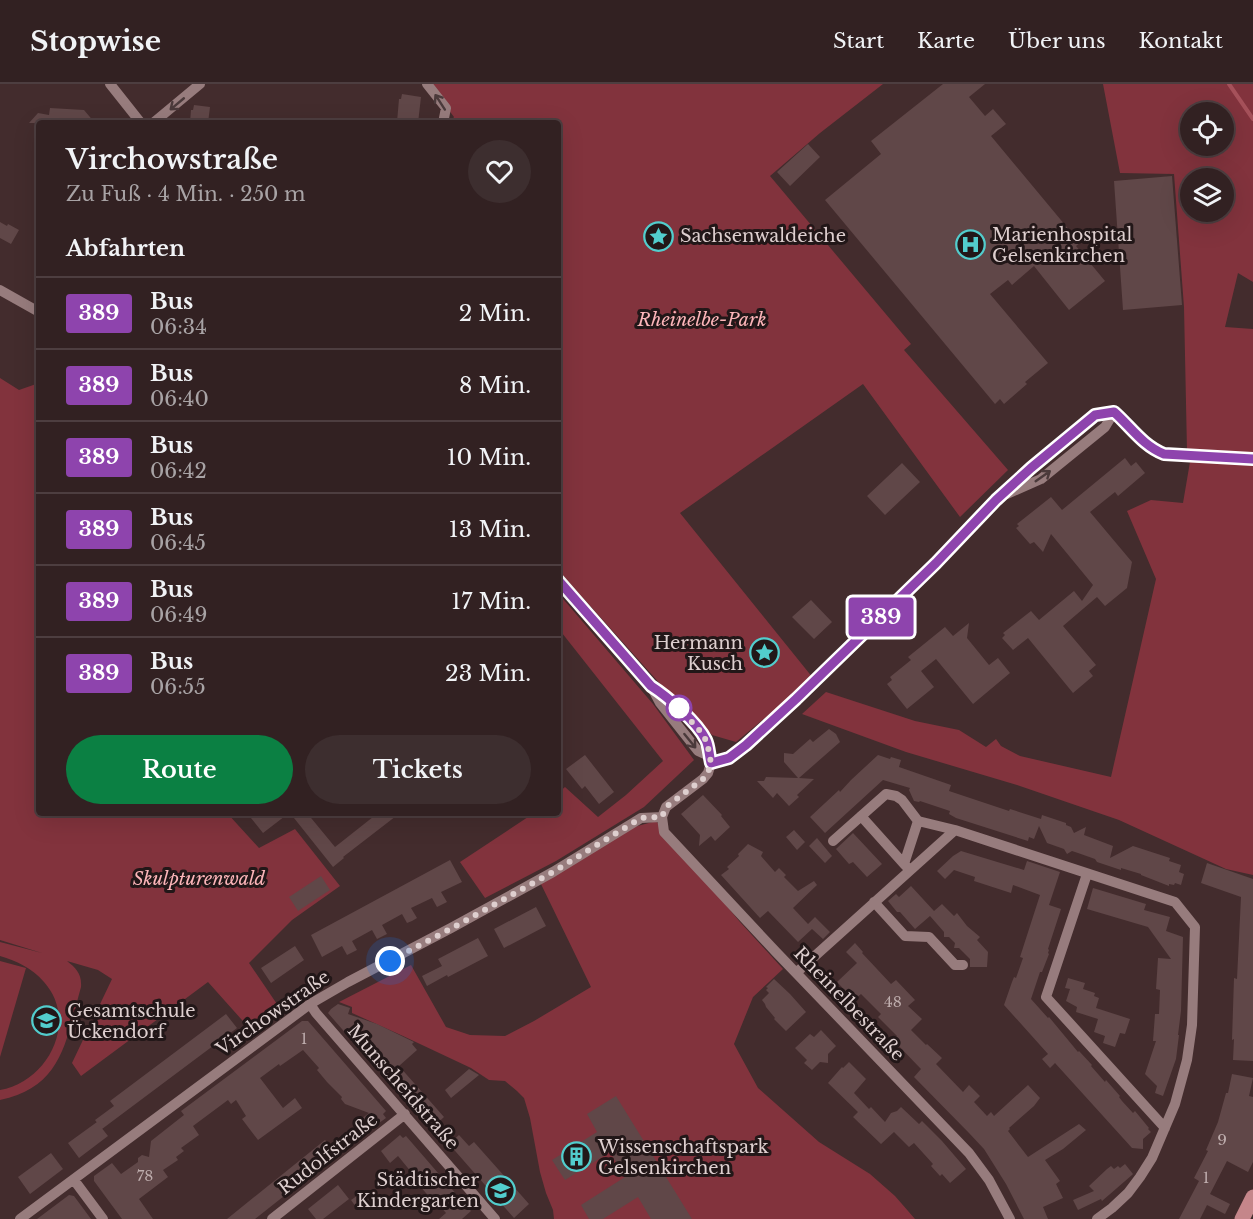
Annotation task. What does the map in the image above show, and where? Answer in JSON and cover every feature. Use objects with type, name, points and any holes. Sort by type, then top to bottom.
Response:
[{"type":"main road","points":[[1242,1219],[1253,1197]]},
{"type":"street","points":[[110,84],[139,120]]},
{"type":"street","points":[[157,120],[200,84]]},
{"type":"street","points":[[427,84],[446,108],[444,120]]},
{"type":"street","points":[[0,290],[36,310]]},
{"type":"street","points":[[710,759],[729,758],[746,745],[788,707],[936,563],[996,500],[1031,468],[1095,415],[1114,412],[1105,427],[1041,479],[996,500]]},
{"type":"street","points":[[561,583],[651,686],[668,697],[701,732],[707,742],[710,759],[708,773],[666,807],[662,817]]},
{"type":"street","points":[[833,841],[886,794],[896,796],[902,800],[918,821],[955,830],[1175,902],[1195,927],[1192,1025],[1187,1060],[1175,1104],[1152,1158],[1134,1185],[1112,1208],[1096,1219]]},
{"type":"street","points":[[861,816],[907,867]]},
{"type":"street","name":"Rheinelbestraße","points":[[662,817],[664,832],[969,1153],[999,1196],[1010,1219]]},
{"type":"street","name":"Virchowstraße","points":[[20,1219],[310,1004],[553,872],[641,818],[662,817]]},
{"type":"street","points":[[907,867],[918,821]]},
{"type":"street","points":[[796,973],[874,902],[907,867],[955,830]]},
{"type":"street","points":[[1087,874],[1047,997],[1165,1128]]},
{"type":"street","points":[[874,902],[905,936],[929,937],[955,965],[963,965]]},
{"type":"street","name":"Munscheidstraße","points":[[310,1004],[495,1219]]},
{"type":"street","name":"Rudolfstraße","points":[[272,1219],[405,1114]]},
{"type":"street","points":[[74,1180],[103,1219]]},
{"type":"green space","name":"Rheinelbe-Park","points":[[429,84],[883,84],[770,176],[911,344],[904,350],[1008,470],[960,517],[863,384],[680,513],[813,678],[736,742],[712,735],[662,686],[561,573],[561,120],[452,120],[454,117]]},
{"type":"green space","points":[[1103,84],[1253,84],[1253,282],[1238,273],[1225,327],[1253,329],[1253,457],[1187,451],[1184,307],[1174,174],[1120,173]]},
{"type":"green space","name":"Skulpturenwald","points":[[0,378],[19,390],[36,384],[36,816],[230,816],[259,848],[295,829],[340,886],[292,920],[249,963],[281,1010],[250,1029],[208,982],[81,1076],[72,1063],[112,979],[98,970],[67,961],[78,972],[81,987],[71,1025],[58,1058],[49,1073],[37,1084],[21,1094],[0,1100],[0,1090],[17,1085],[44,1063],[53,1048],[58,1031],[59,1014],[54,998],[39,977],[24,966],[0,956],[0,942],[42,953],[0,940]]},
{"type":"green space","points":[[1191,456],[1253,462],[1253,875],[1226,869],[1119,820],[1017,785],[906,752],[802,714],[826,692],[915,721],[959,730],[986,747],[996,739],[1001,746],[1020,756],[1111,777],[1156,579],[1127,511],[1151,500],[1183,503]]},
{"type":"green space","points":[[561,597],[653,704],[694,760],[644,807],[556,861],[485,898],[460,862],[529,816],[561,816],[561,790],[565,787],[598,817],[663,761],[562,633]]},
{"type":"green space","name":"Wissenschaftspark Gelsenkirchen","points":[[656,821],[740,922],[783,969],[753,997],[734,1044],[758,1088],[819,1142],[870,1174],[895,1196],[915,1219],[554,1219],[540,1172],[524,1098],[505,1081],[489,1080],[471,1068],[352,1013],[352,1007],[339,1002],[411,965],[446,1027],[470,1035],[505,1036],[534,1021],[591,987],[540,882],[623,830]]},
{"type":"green space","points":[[0,961],[26,968],[0,1057]]},
{"type":"building","points":[[943,84],[985,84],[969,97],[985,116],[993,109],[1006,124],[991,136],[1080,243],[1076,246],[1105,281],[1069,310],[1034,266],[1012,285],[1008,280],[990,294],[1048,363],[1004,404],[1000,399],[995,404],[825,200],[881,154],[871,141]]},
{"type":"building","points":[[402,94],[421,97],[418,120],[397,120],[399,99]]},
{"type":"building","points":[[194,105],[210,107],[208,120],[190,120],[191,110]]},
{"type":"building","points":[[50,108],[84,110],[92,120],[36,120],[36,123],[29,123],[38,113],[49,115]]},
{"type":"building","points":[[808,144],[820,157],[790,186],[777,172]]},
{"type":"building","points":[[1172,176],[1182,305],[1123,310],[1114,181]]},
{"type":"building","points":[[0,222],[19,230],[11,244],[0,238]]},
{"type":"building","points":[[1125,458],[1131,466],[1136,462],[1145,473],[1118,496],[1115,492],[1090,512],[1132,562],[1127,588],[1105,606],[1097,597],[1063,626],[1096,665],[1089,671],[1093,676],[1073,693],[1028,638],[1013,650],[1002,638],[1005,635],[1003,633],[1031,611],[1039,620],[1074,591],[1082,601],[1093,585],[1051,534],[1043,552],[1034,542],[1030,544],[1016,528],[1019,526],[1017,524],[1051,497],[1062,510]]},
{"type":"building","points":[[902,463],[920,482],[885,515],[867,496]]},
{"type":"building","points":[[811,600],[832,622],[814,639],[792,617]]},
{"type":"building","points":[[969,623],[967,638],[989,665],[998,658],[1010,673],[973,704],[936,659],[921,671],[934,687],[907,709],[887,684],[892,680],[890,677],[911,660],[908,657],[945,627],[953,636]]},
{"type":"building","points":[[829,729],[836,734],[840,742],[799,778],[814,779],[789,806],[777,793],[773,798],[757,781],[764,781],[766,777],[798,778],[784,762],[784,753],[793,754],[810,739],[813,742]]},
{"type":"building","points":[[585,755],[614,792],[599,804],[585,786],[582,789],[566,769]]},
{"type":"building","points":[[878,755],[901,760],[899,767],[951,785],[949,791],[1009,811],[1010,809],[1041,819],[1042,815],[1066,823],[1074,833],[1086,827],[1084,835],[1113,846],[1110,858],[1133,846],[1170,858],[1169,861],[1181,865],[1179,872],[1184,874],[1181,885],[1175,883],[1169,886],[1141,874],[1097,862],[1095,859],[1072,851],[1067,854],[1064,849],[1047,843],[1039,826],[1034,839],[1029,837],[1028,841],[956,818],[949,814],[950,811],[914,801],[910,788],[883,780],[825,833],[810,817]]},
{"type":"building","points":[[703,795],[730,827],[715,841],[711,836],[699,846],[700,835],[681,814]]},
{"type":"building","points":[[249,816],[285,816],[263,833]]},
{"type":"building","points":[[292,816],[309,816],[335,847],[374,816],[396,816],[343,857],[333,867]]},
{"type":"building","points":[[794,830],[805,842],[797,850],[786,837]]},
{"type":"building","points":[[853,833],[882,864],[867,877],[853,862],[849,864],[836,849]]},
{"type":"building","points":[[817,838],[832,856],[825,863],[809,846]]},
{"type":"building","points":[[748,844],[763,852],[761,856],[775,872],[779,868],[786,875],[784,877],[798,891],[814,881],[817,885],[793,908],[808,924],[815,917],[830,932],[823,939],[812,929],[798,942],[768,911],[760,918],[721,875],[729,869],[727,867]]},
{"type":"building","points":[[961,851],[1024,870],[1027,861],[1060,872],[1049,905],[1061,909],[1048,949],[1049,954],[1031,999],[1149,1128],[1151,1132],[1143,1139],[1143,1149],[1132,1148],[1055,1063],[1050,1068],[1042,1059],[1048,1054],[1004,1005],[1023,958],[1020,957],[1040,895],[1013,885],[1011,893],[974,881],[975,877],[954,870],[945,879],[937,871]]},
{"type":"building","points":[[450,860],[462,882],[441,892],[447,902],[437,907],[432,898],[411,908],[417,918],[412,921],[407,923],[402,914],[382,925],[387,934],[377,939],[372,930],[352,941],[357,950],[347,955],[342,946],[322,957],[311,935]]},
{"type":"building","points":[[1207,863],[1253,879],[1253,1061],[1233,1060],[1234,978],[1237,979],[1241,897],[1201,883]]},
{"type":"building","points":[[321,876],[330,890],[298,911],[289,897]]},
{"type":"building","points":[[911,886],[934,911],[942,904],[954,916],[957,913],[980,937],[977,940],[988,952],[987,967],[970,967],[970,959],[959,948],[954,948],[955,943],[949,937],[944,937],[944,932],[930,916],[915,929],[900,912],[897,912],[888,901],[896,894],[899,897]]},
{"type":"building","points":[[1093,888],[1146,904],[1144,910],[1170,917],[1166,931],[1183,937],[1181,1011],[1176,1059],[1163,1096],[1155,1093],[1157,1086],[1145,1074],[1156,1041],[1153,1041],[1155,1014],[1159,1014],[1160,990],[1156,989],[1158,958],[1171,959],[1148,927],[1087,909]]},
{"type":"building","points":[[536,907],[546,926],[504,948],[494,929]]},
{"type":"building","points":[[478,938],[488,956],[427,986],[422,976],[442,966],[438,959]]},
{"type":"building","points":[[855,943],[891,984],[896,980],[915,1000],[908,1006],[922,1019],[911,1030],[942,1058],[936,1064],[963,1092],[969,1085],[980,1096],[974,1102],[987,1116],[991,1112],[994,1116],[1028,1085],[1040,1098],[1008,1131],[1028,1157],[1079,1124],[1086,1130],[1045,1160],[1060,1181],[1056,1184],[1063,1198],[1043,1207],[1048,1219],[1024,1219],[984,1149],[914,1077],[921,1069],[893,1040],[897,1036],[878,1017],[881,1014],[861,994],[854,1000],[837,982],[857,963],[846,952]]},
{"type":"building","points":[[295,946],[304,960],[271,983],[261,968]]},
{"type":"building","points":[[1068,978],[1085,983],[1083,989],[1095,993],[1094,996],[1099,998],[1096,1008],[1130,1019],[1125,1034],[1120,1033],[1115,1047],[1103,1043],[1105,1036],[1094,1032],[1098,1019],[1076,1012],[1077,1007],[1066,1001],[1070,989],[1065,988]]},
{"type":"building","points":[[774,979],[806,1012],[786,1031],[774,1019],[762,1000],[769,993],[766,987]]},
{"type":"building","points":[[338,1004],[350,1008],[348,1014],[377,1024],[414,1042],[412,1044],[417,1050],[399,1066],[444,1117],[430,1130],[328,1013]]},
{"type":"building","points":[[226,1014],[237,1028],[102,1129],[95,1120],[114,1106],[110,1101]]},
{"type":"building","points":[[302,1021],[308,1021],[386,1111],[383,1114],[386,1118],[365,1133],[357,1122],[369,1113],[345,1104],[342,1097],[317,1070],[319,1068],[303,1050],[260,1078],[283,1108],[295,1098],[302,1108],[258,1140],[242,1119],[246,1116],[236,1100],[231,1104],[228,1100],[193,1126],[199,1135],[181,1148],[184,1151],[176,1157],[178,1160],[163,1170],[168,1177],[139,1199],[153,1219],[122,1219],[94,1181],[94,1176],[112,1163],[121,1174],[138,1162],[138,1158],[142,1155],[149,1157],[151,1141],[184,1115],[181,1111]]},
{"type":"building","points":[[821,1030],[836,1046],[828,1054],[828,1063],[820,1062],[812,1070],[804,1063],[807,1060],[795,1048],[810,1034],[814,1037]]},
{"type":"building","points":[[849,1062],[866,1079],[854,1093],[869,1109],[871,1107],[885,1122],[891,1113],[901,1107],[919,1124],[922,1121],[966,1169],[950,1183],[931,1166],[933,1164],[914,1143],[909,1147],[894,1132],[881,1144],[853,1117],[858,1112],[828,1083]]},
{"type":"building","points":[[469,1069],[479,1075],[451,1098],[445,1090]]},
{"type":"building","points":[[1232,1074],[1253,1078],[1249,1096],[1253,1097],[1253,1162],[1248,1172],[1227,1161],[1210,1194],[1230,1204],[1225,1214],[1207,1205],[1200,1219],[1179,1219],[1199,1181],[1194,1178],[1208,1151],[1206,1150],[1218,1122],[1226,1093],[1228,1093]]},
{"type":"building","name":"Wissenschaftspark Gelsenkirchen","points":[[616,1096],[692,1219],[651,1219],[638,1197],[603,1219],[589,1219],[581,1205],[625,1177],[610,1152],[565,1180],[552,1160],[597,1132],[587,1114]]},
{"type":"building","points":[[97,1122],[108,1136],[79,1158],[68,1143]]},
{"type":"building","points":[[400,1135],[403,1138],[406,1136],[471,1211],[462,1219],[439,1219],[446,1213],[410,1175],[412,1173],[398,1156],[390,1163],[381,1151]]},
{"type":"building","points":[[459,1135],[469,1146],[474,1142],[529,1204],[514,1218],[449,1144]]},
{"type":"building","points":[[325,1140],[332,1148],[322,1155],[327,1162],[255,1219],[227,1219]]},
{"type":"building","points":[[51,1153],[63,1169],[30,1194],[18,1177]]},
{"type":"building","points":[[1125,1164],[1132,1175],[1102,1201],[1101,1199],[1078,1210],[1073,1200],[1094,1191],[1089,1186],[1111,1166],[1114,1169]]},
{"type":"building","points":[[338,1185],[349,1199],[323,1219],[316,1219],[308,1209]]},
{"type":"building","points":[[364,1191],[371,1200],[358,1210],[351,1200]]},
{"type":"building","points":[[69,1195],[74,1196],[91,1219],[37,1219]]},
{"type":"waterway","points":[[1229,84],[1253,119]]},
{"type":"bus line","name":"389","points":[[561,583],[651,686],[668,697],[701,732],[707,742],[711,763],[729,758],[763,730],[936,563],[996,500],[1095,415],[1114,412],[1147,445],[1164,454],[1253,459]]},
{"type":"place","name":"Sachsenwaldeiche","points":[[659,236]]},
{"type":"place","name":"Marienhospital Gelsenkirchen","points":[[971,245]]},
{"type":"place","name":"Hermann Kusch","points":[[764,653]]},
{"type":"place","name":"Gesamtschule Ückendorf","points":[[46,1021]]},
{"type":"place","name":"Wissenschaftspark Gelsenkirchen","points":[[577,1157]]},
{"type":"place","name":"Städtischer Kindergarten","points":[[500,1190]]},
{"type":"route","points":[[390,961],[553,872],[641,818],[662,817],[666,807],[703,779],[711,763],[707,742],[677,706],[679,708]]}]
